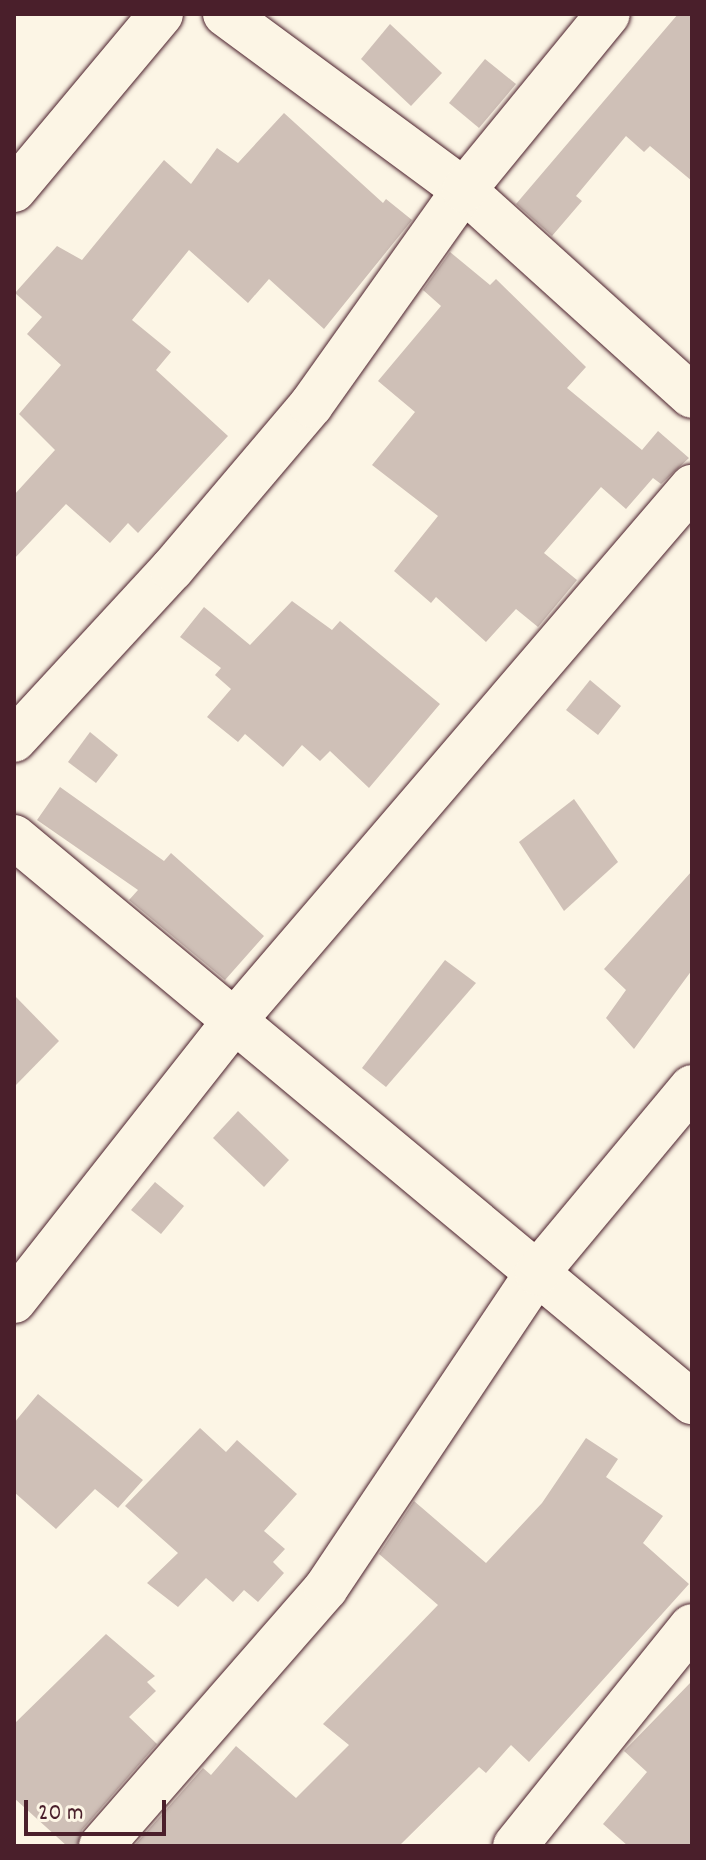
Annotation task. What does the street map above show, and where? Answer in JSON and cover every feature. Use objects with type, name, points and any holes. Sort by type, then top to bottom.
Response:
[{"type":"street","points":[[14,190],[161,14]]},
{"type":"street","points":[[225,14],[464,190],[692,396]]},
{"type":"street","points":[[14,740],[172,569],[311,405],[464,190],[608,14]]},
{"type":"street","points":[[14,1301],[234,1021],[692,487]]},
{"type":"street","points":[[14,837],[692,1402]]},
{"type":"street","points":[[101,1846],[326,1588],[537,1273],[692,1087]]},
{"type":"street","points":[[515,1846],[692,1626]]},
{"type":"building","points":[[678,14],[692,14],[692,181],[650,146],[644,152],[626,136],[576,196],[582,201],[552,236],[516,204]]},
{"type":"building","points":[[390,24],[442,73],[411,106],[361,59]]},
{"type":"building","points":[[485,59],[516,84],[479,128],[449,103]]},
{"type":"building","points":[[284,113],[383,203],[386,199],[412,220],[324,329],[269,279],[248,303],[189,250],[132,320],[171,352],[156,370],[228,436],[138,533],[128,523],[110,543],[66,504],[14,559],[14,495],[55,450],[19,414],[61,365],[27,334],[42,317],[15,293],[57,246],[82,260],[164,160],[191,184],[217,148],[238,163]]},
{"type":"building","points":[[450,252],[490,285],[496,279],[586,367],[567,388],[642,450],[658,431],[689,458],[661,484],[653,478],[626,509],[601,487],[544,553],[577,580],[538,627],[516,609],[486,642],[436,597],[431,603],[394,571],[438,516],[372,465],[415,412],[378,381],[441,306],[423,290]]},
{"type":"building","points":[[292,601],[332,630],[340,621],[440,704],[369,788],[330,751],[320,761],[302,745],[283,767],[245,734],[238,742],[207,717],[231,689],[215,675],[221,668],[180,637],[204,607],[250,645]]},
{"type":"building","points":[[590,680],[621,706],[598,735],[566,710]]},
{"type":"building","points":[[90,732],[118,755],[96,783],[68,762]]},
{"type":"building","points":[[60,787],[164,861],[171,853],[264,936],[225,980],[129,900],[138,890],[37,820]]},
{"type":"building","points":[[574,799],[618,862],[564,911],[519,842]]},
{"type":"building","points":[[692,871],[692,970],[634,1049],[606,1018],[626,990],[604,969]]},
{"type":"building","points":[[445,960],[476,983],[386,1087],[362,1068]]},
{"type":"building","points":[[14,995],[59,1041],[14,1087]]},
{"type":"building","points":[[238,1111],[289,1160],[264,1187],[213,1138]]},
{"type":"building","points":[[155,1182],[184,1206],[161,1234],[131,1210]]},
{"type":"building","points":[[38,1394],[143,1480],[118,1508],[95,1489],[56,1529],[14,1492],[14,1423]]},
{"type":"building","points":[[200,1428],[226,1452],[237,1440],[297,1494],[264,1531],[285,1549],[273,1562],[284,1573],[258,1602],[244,1590],[233,1602],[206,1578],[178,1607],[147,1583],[178,1553],[125,1506]]},
{"type":"building","points":[[586,1438],[618,1459],[606,1477],[663,1516],[643,1543],[689,1584],[529,1762],[511,1745],[486,1773],[479,1767],[399,1846],[134,1846],[203,1768],[211,1775],[236,1746],[296,1798],[349,1745],[323,1724],[438,1605],[379,1554],[414,1501],[486,1563],[542,1503]]},
{"type":"building","points":[[106,1634],[155,1676],[147,1682],[156,1691],[129,1717],[157,1744],[82,1830],[77,1846],[67,1846],[14,1798],[14,1724]]},
{"type":"building","points":[[692,1681],[692,1846],[628,1846],[603,1824],[647,1772],[624,1751]]}]
